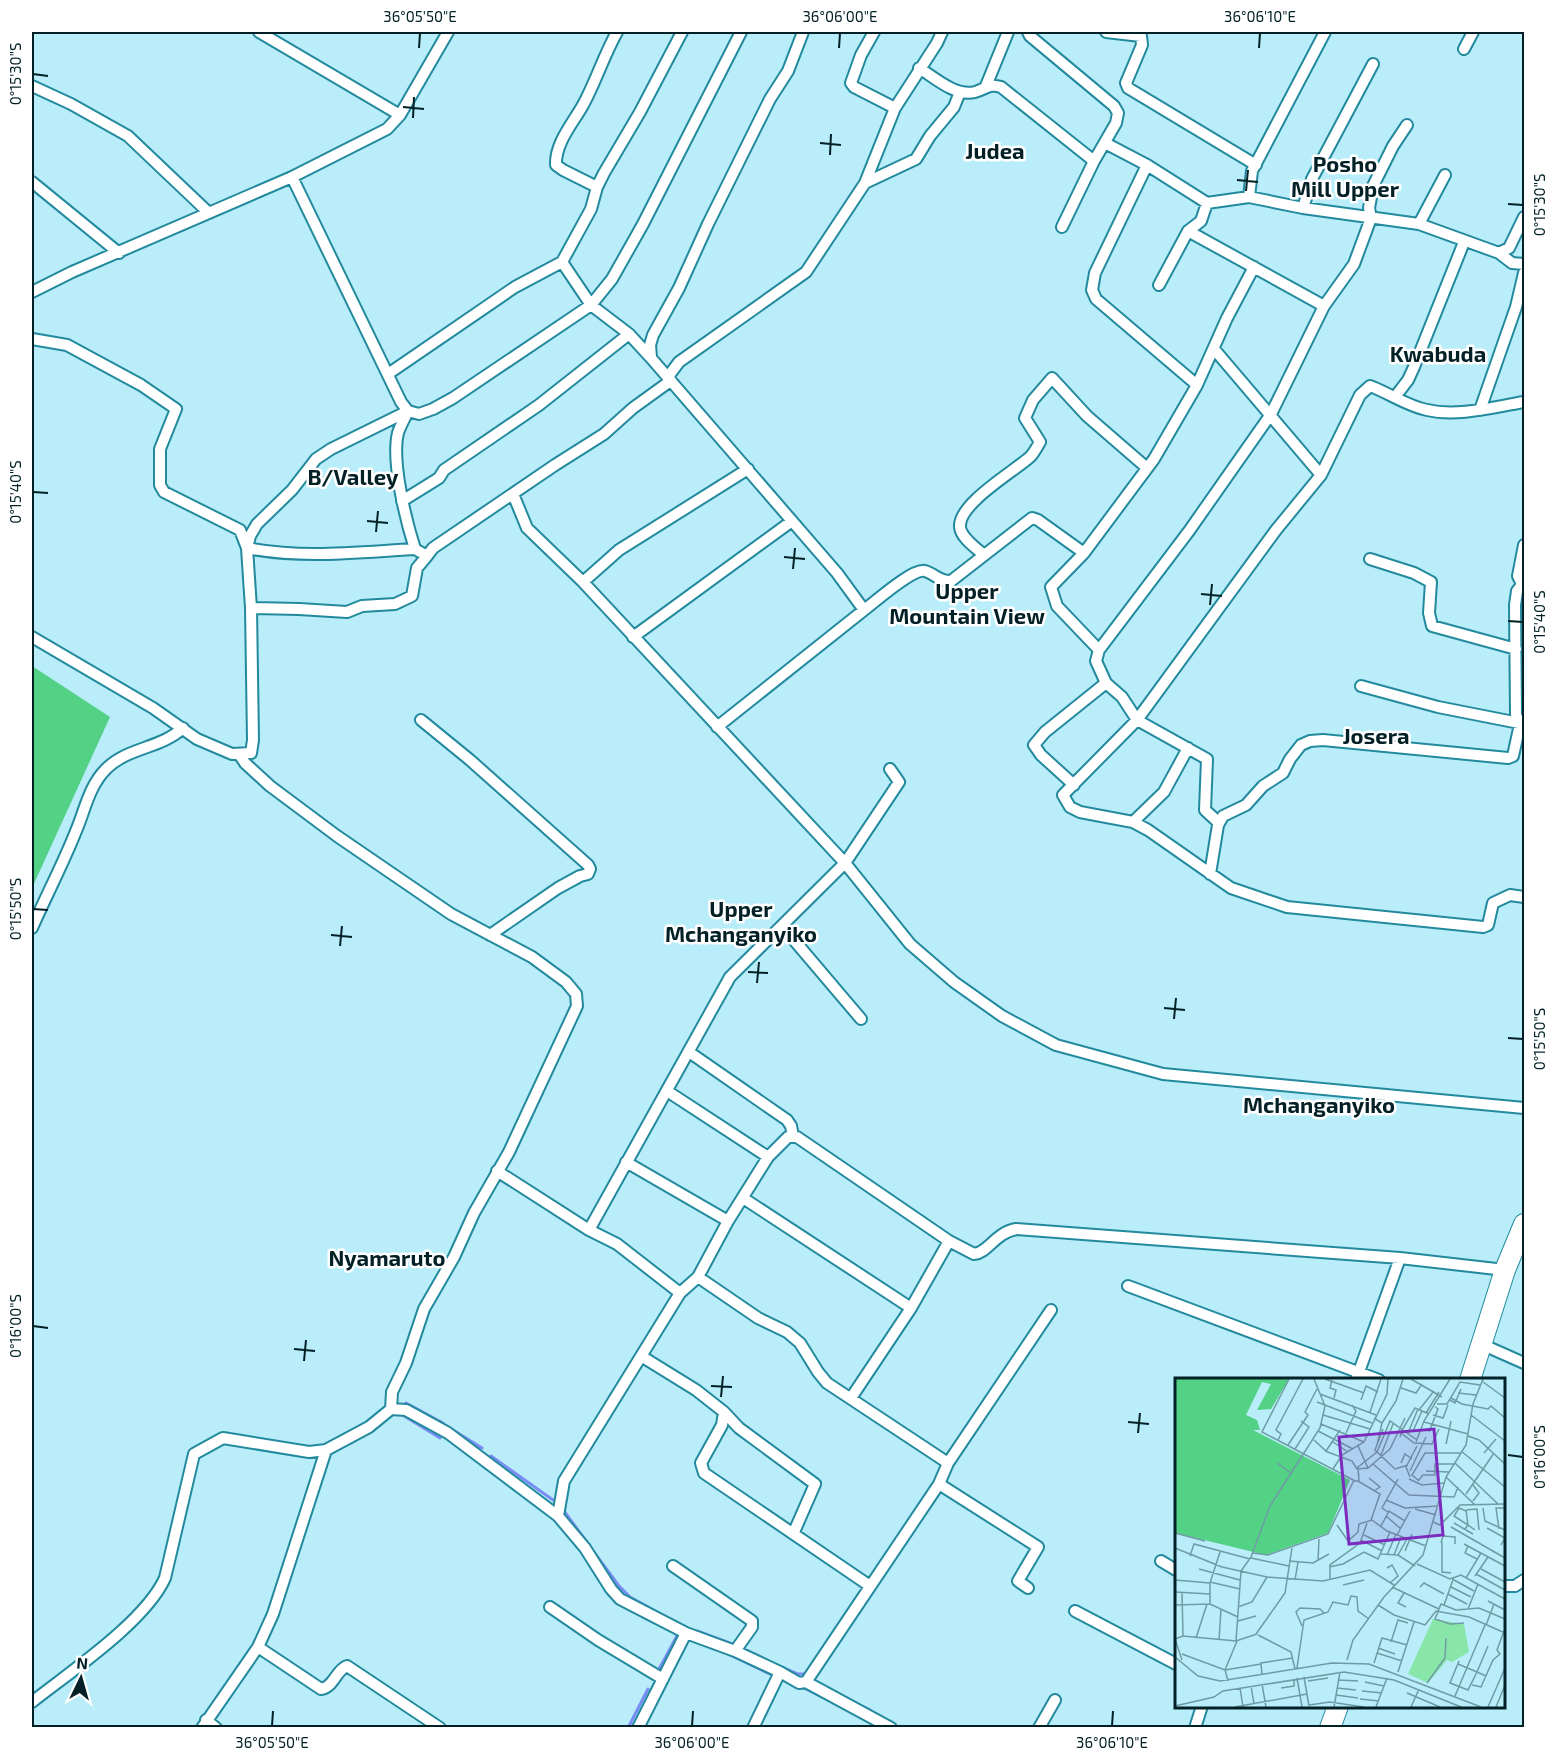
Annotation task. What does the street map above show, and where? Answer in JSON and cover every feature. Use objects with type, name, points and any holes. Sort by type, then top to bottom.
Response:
[{"type":"highway","points":[[1471,1378],[1505,1270],[1524,1224]]},
{"type":"highway","points":[[1330,1728],[1338,1708]]},
{"type":"street","points":[[259,32],[400,115]]},
{"type":"street","points":[[32,292],[72,272],[292,177],[387,129],[400,115],[448,32]]},
{"type":"street","points":[[597,187],[563,170],[556,165],[556,159],[563,140],[584,104],[606,51],[617,32]]},
{"type":"street","points":[[388,374],[515,286],[562,262],[591,209],[597,187],[682,32]]},
{"type":"street","points":[[292,177],[401,402],[408,411],[419,414],[453,398],[591,305],[612,279],[643,224],[741,32]]},
{"type":"street","points":[[651,358],[652,335],[679,288],[770,99],[788,71],[803,32]]},
{"type":"street","points":[[874,32],[861,55],[851,83],[854,87],[895,108]]},
{"type":"street","points":[[251,608],[347,612],[362,606],[395,604],[412,596],[417,568],[434,548],[604,434],[633,408],[669,382],[672,370],[679,362],[806,272],[865,183],[895,108],[942,32]]},
{"type":"street","points":[[986,86],[1008,32]]},
{"type":"street","points":[[1028,32],[1114,106],[1118,113],[1118,118],[1062,226]]},
{"type":"street","points":[[1106,32],[1134,33],[1141,36],[1142,45],[1127,80],[1128,88],[1256,165]]},
{"type":"street","points":[[1249,197],[1252,171],[1325,32]]},
{"type":"street","points":[[1464,49],[1473,32]]},
{"type":"street","points":[[1303,208],[1312,179],[1373,64]]},
{"type":"street","points":[[919,68],[960,92],[975,92],[986,86],[994,85],[1001,87],[1094,161]]},
{"type":"street","points":[[32,86],[128,136],[208,212]]},
{"type":"street","points":[[865,183],[916,159],[930,136],[954,107],[960,92]]},
{"type":"street","points":[[1219,823],[1205,810],[1208,759],[1137,720],[1122,697],[1106,683],[1096,661],[1099,650],[1189,531],[1271,414],[1324,306],[1354,264],[1371,218],[1368,208],[1373,186],[1407,124]]},
{"type":"street","points":[[1105,143],[1147,165],[1207,203],[1249,197],[1303,208],[1419,224],[1499,254],[1512,263],[1524,264]]},
{"type":"street","points":[[1147,165],[1095,273],[1092,290],[1096,300],[1197,385]]},
{"type":"street","points":[[1419,224],[1445,175]]},
{"type":"street","points":[[32,182],[119,253]]},
{"type":"street","points":[[1160,285],[1188,231],[1201,221],[1207,203]]},
{"type":"street","points":[[1499,254],[1509,249],[1524,217]]},
{"type":"street","points":[[1188,231],[1324,306]]},
{"type":"street","points":[[1395,397],[1408,380],[1414,367],[1464,242]]},
{"type":"street","points":[[562,262],[591,305],[629,334],[669,378],[837,573],[864,610]]},
{"type":"street","points":[[1099,650],[1057,606],[1051,587],[1084,553],[1147,468],[1197,385],[1227,318],[1254,267]]},
{"type":"street","points":[[1480,410],[1516,308],[1524,273]]},
{"type":"street","points":[[402,501],[440,478],[444,470],[539,405],[629,334]]},
{"type":"street","points":[[32,339],[67,345],[141,385],[176,409],[160,449],[160,485],[164,492],[240,530],[247,548],[251,608],[253,740],[251,753],[232,754],[196,739],[153,708],[32,636]]},
{"type":"street","points":[[1214,349],[1321,475]]},
{"type":"street","points":[[984,555],[963,535],[960,528],[961,516],[974,502],[1032,455],[1040,442],[1025,418],[1033,400],[1052,378],[1087,416],[1147,468]]},
{"type":"street","points":[[1524,402],[1480,410],[1445,412],[1425,410],[1370,386],[1360,395],[1321,475],[1276,530],[1137,720],[1063,795],[1070,807],[1080,812],[1133,822],[1148,830],[1231,888],[1243,894],[1287,907],[1483,927],[1488,925],[1491,919],[1492,903],[1510,895],[1524,897]]},
{"type":"street","points":[[408,411],[398,434],[397,458],[402,501],[415,549]]},
{"type":"street","points":[[247,548],[250,536],[257,524],[292,490],[316,459],[331,449],[408,411]]},
{"type":"street","points":[[583,582],[619,550],[748,468]]},
{"type":"street","points":[[513,494],[527,528],[583,582],[845,863],[910,944],[954,982],[1002,1016],[1056,1046],[1163,1074],[1524,1108]]},
{"type":"street","points":[[717,727],[914,572],[927,572],[938,579],[951,581],[1032,518],[1084,553]]},
{"type":"street","points":[[633,637],[792,521]]},
{"type":"street","points":[[1522,724],[1516,715],[1515,605],[1517,591],[1523,583],[1518,576],[1524,545]]},
{"type":"street","points":[[247,548],[276,554],[415,549],[427,556]]},
{"type":"street","points":[[1370,559],[1414,573],[1431,582],[1429,613],[1432,626],[1516,649]]},
{"type":"street","points":[[1074,784],[1041,755],[1034,745],[1045,732],[1106,683]]},
{"type":"street","points":[[1361,686],[1438,707],[1522,724]]},
{"type":"street","points":[[421,720],[470,760],[590,869],[588,874],[558,888],[490,935]]},
{"type":"street","points":[[1210,874],[1219,823],[1223,816],[1245,805],[1263,786],[1283,773],[1295,750],[1301,745],[1310,741],[1323,740],[1508,758],[1512,756],[1522,724]]},
{"type":"street","points":[[32,928],[77,831],[90,791],[106,770],[130,753],[170,739],[183,728]]},
{"type":"street","points":[[1133,822],[1164,792],[1188,748]]},
{"type":"street","points":[[240,754],[245,763],[270,786],[337,836],[451,914],[532,957],[566,982],[576,994],[577,1006],[509,1152],[424,1309],[406,1363],[393,1392],[391,1409]]},
{"type":"street","points":[[589,1230],[730,977],[845,863],[899,782],[890,769]]},
{"type":"street","points":[[782,926],[861,1019]]},
{"type":"street","points":[[688,1052],[787,1120],[793,1136]]},
{"type":"street","points":[[667,1091],[768,1157]]},
{"type":"street","points":[[558,1516],[564,1481],[680,1293],[698,1277],[728,1221],[768,1157],[788,1137],[793,1136],[808,1143],[950,1241],[969,1252],[978,1254],[1007,1230],[1016,1229],[1400,1258],[1505,1270]]},
{"type":"street","points":[[626,1162],[728,1221]]},
{"type":"street","points":[[497,1171],[589,1230],[617,1244],[680,1293]]},
{"type":"street","points":[[743,1198],[911,1308]]},
{"type":"street","points":[[851,1398],[911,1308],[950,1241]]},
{"type":"street","points":[[1128,1286],[1357,1376],[1400,1258]]},
{"type":"street","points":[[698,1277],[758,1318],[787,1332],[800,1343],[827,1383],[948,1463]]},
{"type":"street","points":[[806,1682],[939,1484],[948,1463],[1051,1310]]},
{"type":"street","points":[[1481,1344],[1524,1363]]},
{"type":"street","points":[[641,1356],[660,1370],[696,1390],[740,1428],[815,1484],[794,1532]]},
{"type":"street","points":[[32,1702],[135,1618],[162,1586],[194,1454],[223,1438],[309,1452],[326,1450],[369,1427],[391,1409],[406,1410],[448,1433],[558,1516],[585,1548],[610,1589],[620,1599],[686,1634],[735,1651],[799,1683],[806,1682],[869,1723],[891,1728]]},
{"type":"street","points":[[724,1412],[722,1425],[701,1463],[704,1473],[794,1532],[870,1586]]},
{"type":"street","points":[[216,1728],[204,1724],[258,1647],[273,1614],[326,1450]]},
{"type":"street","points":[[939,1484],[1038,1547],[1018,1581],[1028,1588]]},
{"type":"street","points":[[1161,1561],[1175,1569]]},
{"type":"street","points":[[673,1566],[752,1621],[752,1628],[735,1651]]},
{"type":"street","points":[[1505,1586],[1515,1586],[1524,1580]]},
{"type":"street","points":[[550,1607],[598,1640],[663,1679]]},
{"type":"street","points":[[1075,1611],[1175,1663]]},
{"type":"street","points":[[638,1728],[686,1634]]},
{"type":"street","points":[[258,1647],[321,1689],[326,1688],[342,1668],[347,1666],[440,1728]]},
{"type":"street","points":[[753,1728],[780,1672]]},
{"type":"street","points":[[1039,1728],[1055,1700]]},
{"type":"street","points":[[1195,1728],[1202,1708]]},
{"type":"green space","points":[[32,666],[110,717],[32,888]]},
{"type":"waterway","points":[[406,1403],[443,1423]]},
{"type":"waterway","points":[[401,1414],[440,1438]]},
{"type":"waterway","points":[[453,1430],[482,1448]]},
{"type":"waterway","points":[[491,1456],[553,1500]]},
{"type":"waterway","points":[[564,1511],[586,1541]]},
{"type":"waterway","points":[[593,1551],[630,1597],[675,1622]]},
{"type":"waterway","points":[[643,1617],[655,1623]]},
{"type":"waterway","points":[[697,1631],[732,1644]]},
{"type":"waterway","points":[[658,1671],[678,1634],[675,1632]]},
{"type":"waterway","points":[[742,1648],[773,1663]]},
{"type":"waterway","points":[[728,1654],[772,1675]]},
{"type":"waterway","points":[[782,1667],[798,1674],[804,1674]]},
{"type":"waterway","points":[[802,1687],[828,1700]]},
{"type":"waterway","points":[[628,1728],[648,1689]]},
{"type":"waterway","points":[[855,1703],[870,1710]]},
{"type":"district","name":"Judea","points":[[995,150]]},
{"type":"district","name":"Posho Mill Upper","points":[[1345,176]]},
{"type":"district","name":"Kwabuda","points":[[1438,353]]},
{"type":"district","name":"B/Valley","points":[[353,476]]},
{"type":"district","name":"Upper Mountain View","points":[[967,602]]},
{"type":"district","name":"Josera","points":[[1376,735]]},
{"type":"district","name":"Upper Mchanganyiko","points":[[741,920]]},
{"type":"district","name":"Mchanganyiko","points":[[1319,1104]]},
{"type":"district","name":"Nyamaruto","points":[[387,1257]]}]
